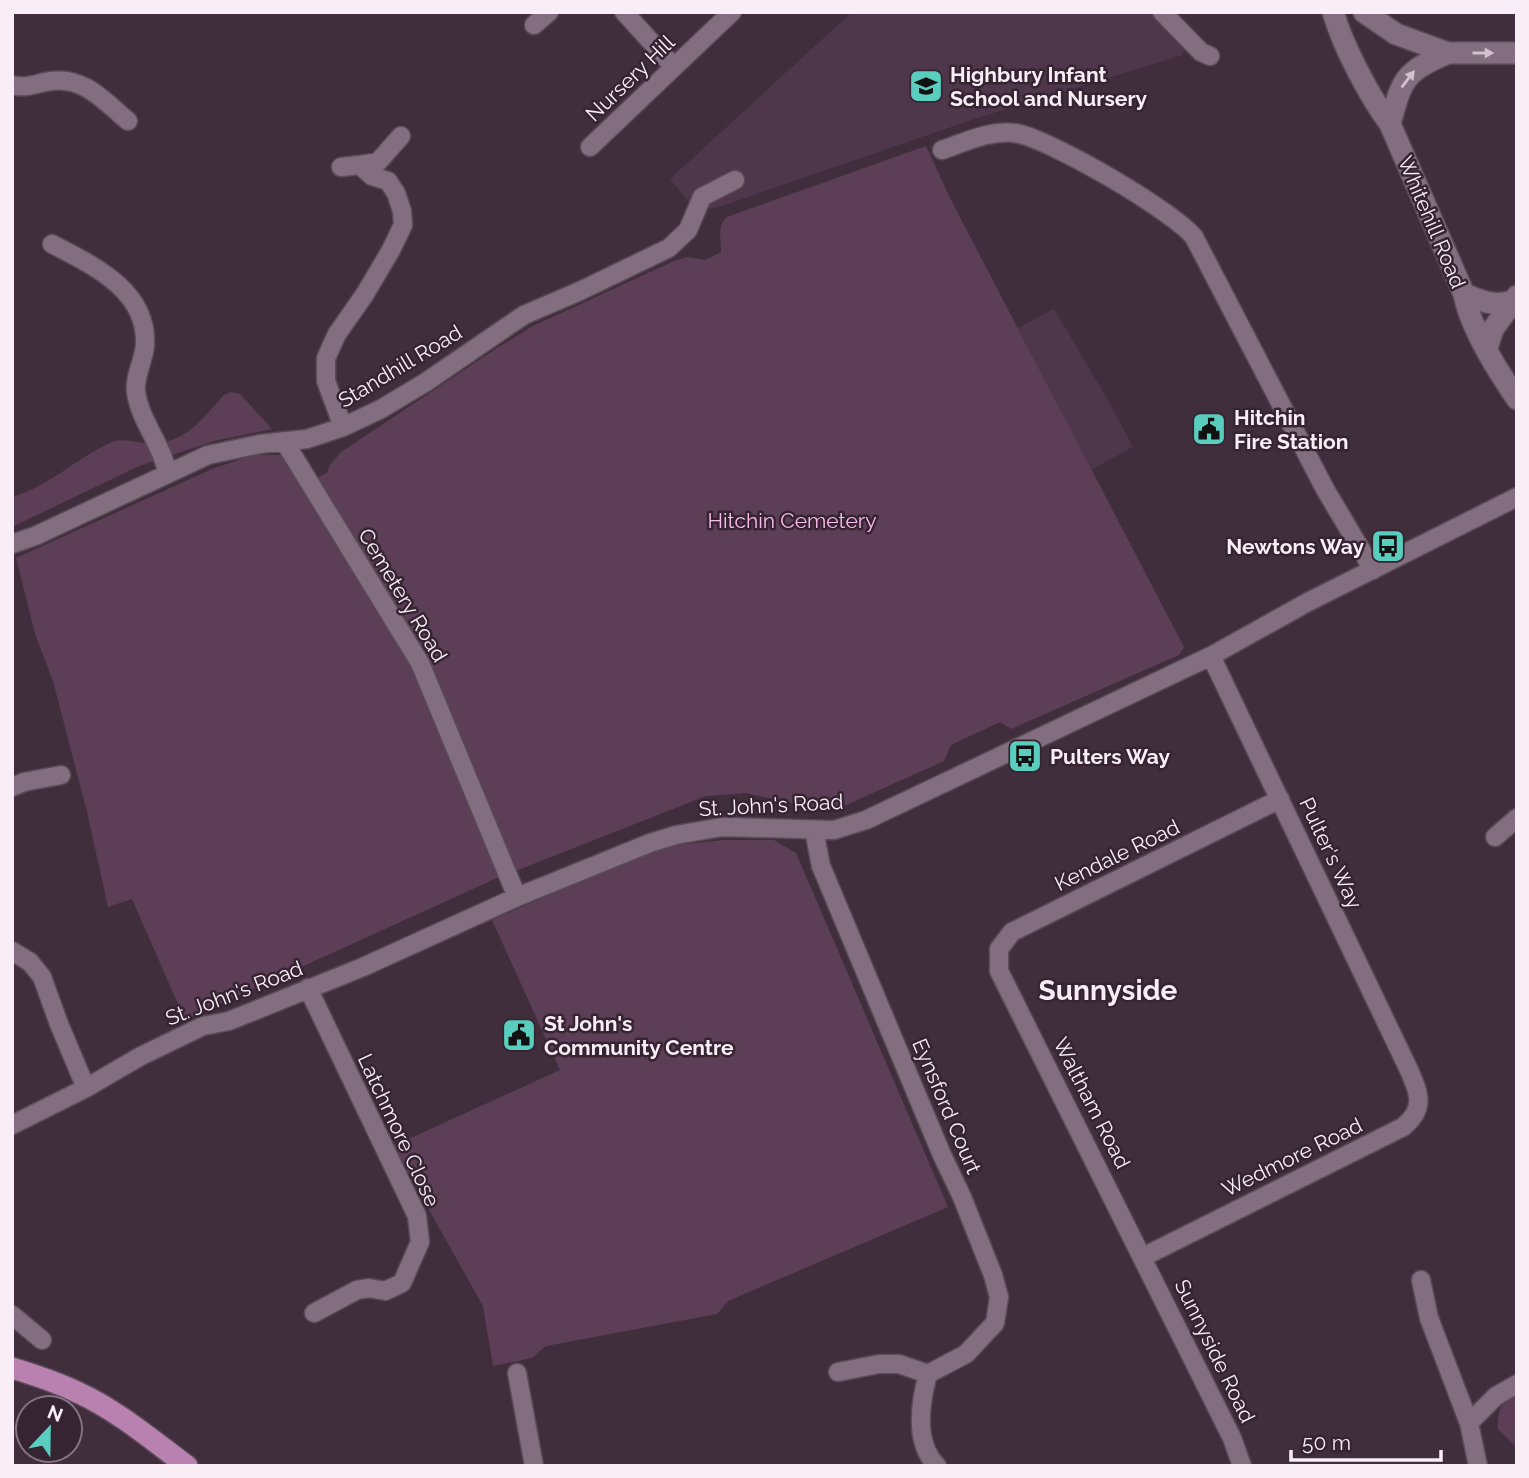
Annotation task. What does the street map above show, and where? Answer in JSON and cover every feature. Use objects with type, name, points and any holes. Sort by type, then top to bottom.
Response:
[{"type":"main road","points":[[12,1368],[80,1393],[113,1412],[187,1466]]},
{"type":"street","points":[[534,25],[549,12]]},
{"type":"street","points":[[624,12],[674,67]]},
{"type":"street","name":"Nursery Hill","points":[[590,147],[732,12]]},
{"type":"street","points":[[1162,12],[1201,52],[1210,56]]},
{"type":"street","name":"Whitehill Road","points":[[1333,12],[1377,107],[1390,124],[1464,294],[1466,309],[1477,334],[1517,399]]},
{"type":"street","points":[[1364,12],[1396,34],[1448,53],[1517,53]]},
{"type":"street","points":[[1390,124],[1404,81],[1420,65],[1448,53]]},
{"type":"street","points":[[12,85],[29,87],[49,81],[66,80],[92,89],[128,121]]},
{"type":"street","points":[[942,150],[999,133],[1031,136],[1165,211],[1186,227],[1194,237],[1325,489],[1373,570]]},
{"type":"street","points":[[341,167],[378,162],[401,136]]},
{"type":"street","points":[[343,427],[326,381],[326,358],[337,334],[365,294],[403,225],[396,193],[388,181],[372,176],[360,165]]},
{"type":"street","name":"Standhill Road","points":[[12,544],[36,536],[208,455],[284,440],[307,439],[343,427],[381,409],[426,382],[524,315],[669,248],[688,230],[702,197],[735,180]]},
{"type":"street","points":[[52,244],[113,280],[134,303],[141,318],[145,344],[136,391],[142,412],[164,458],[167,472]]},
{"type":"street","points":[[1464,294],[1494,305],[1513,299]]},
{"type":"street","points":[[1486,348],[1493,329],[1513,299]]},
{"type":"street","name":"Cemetery Road","points":[[284,440],[420,663],[517,897]]},
{"type":"street","name":"St. John's Road","points":[[12,1125],[203,1026],[229,1021],[452,928],[517,897],[676,835],[722,827],[834,830],[866,820],[1211,656],[1308,602],[1517,497]]},
{"type":"street","name":"Pulter's Way","points":[[1211,656],[1409,1070]]},
{"type":"street","points":[[12,787],[61,775]]},
{"type":"street","name":"Kendale Road","points":[[999,971],[999,949],[1012,932],[1280,800]]},
{"type":"street","points":[[1495,837],[1517,818]]},
{"type":"street","name":"Eynsford Court","points":[[814,830],[821,866],[962,1197],[999,1297],[995,1323],[965,1354],[928,1374]]},
{"type":"street","points":[[12,951],[30,962],[42,977],[86,1088]]},
{"type":"street","name":"Waltham Road","points":[[999,971],[1143,1257]]},
{"type":"street","name":"Latchmore Close","points":[[308,988],[417,1216],[419,1242],[402,1283],[385,1291],[369,1288],[357,1290],[314,1312]]},
{"type":"street","name":"Wedmore Road","points":[[1143,1257],[1403,1127],[1419,1110],[1416,1086],[1409,1070]]},
{"type":"street","name":"Sunnyside Road","points":[[1143,1257],[1232,1438],[1242,1466]]},
{"type":"street","points":[[1421,1280],[1429,1318],[1469,1423],[1478,1466]]},
{"type":"street","points":[[12,1314],[42,1340]]},
{"type":"street","points":[[838,1372],[879,1364],[899,1364],[928,1374],[921,1419],[924,1447],[937,1466]]},
{"type":"street","points":[[517,1373],[534,1466]]},
{"type":"street","points":[[1469,1423],[1496,1396],[1517,1384]]},
{"type":"shaded area","name":"Highbury Infant School and Nursery","points":[[852,12],[1154,12],[1185,42],[1183,55],[977,118],[713,209],[689,202],[670,179]]},
{"type":"shaded area","points":[[1054,309],[1133,447],[1091,470],[1018,328]]},
{"type":"green space","name":"Hitchin Cemetery","points":[[926,146],[951,200],[1184,647],[1179,655],[1011,729],[1000,722],[951,745],[944,761],[844,806],[819,809],[746,793],[706,796],[495,879],[185,1020],[132,899],[108,907],[53,681],[35,634],[16,558],[212,469],[253,455],[280,455],[296,469],[304,484],[327,473],[341,452],[533,326],[674,261],[687,257],[705,260],[721,252],[721,228],[727,217]]},
{"type":"green space","points":[[231,392],[240,394],[272,429],[214,441],[139,466],[12,527],[12,497],[39,486],[112,442],[124,440],[159,443],[181,436],[199,422],[224,395]]},
{"type":"green space","points":[[723,840],[774,840],[796,853],[948,1207],[728,1301],[717,1314],[546,1346],[532,1358],[493,1366],[483,1306],[393,1146],[560,1070],[492,920],[657,847]]},
{"type":"green space","points":[[1517,1392],[1517,1448],[1498,1429],[1498,1423],[1499,1412],[1504,1403]]},
{"type":"place","name":"Highbury Infant School and Nursery","points":[[926,86]]},
{"type":"place","name":"Hitchin Fire Station","points":[[1209,429]]},
{"type":"place","name":"Newtons Way","points":[[1388,546]]},
{"type":"place","name":"Pulters Way","points":[[1025,756]]},
{"type":"place","name":"St John's Community Centre","points":[[519,1035]]},
{"type":"district","name":"Sunnyside","points":[[1108,990]]}]
